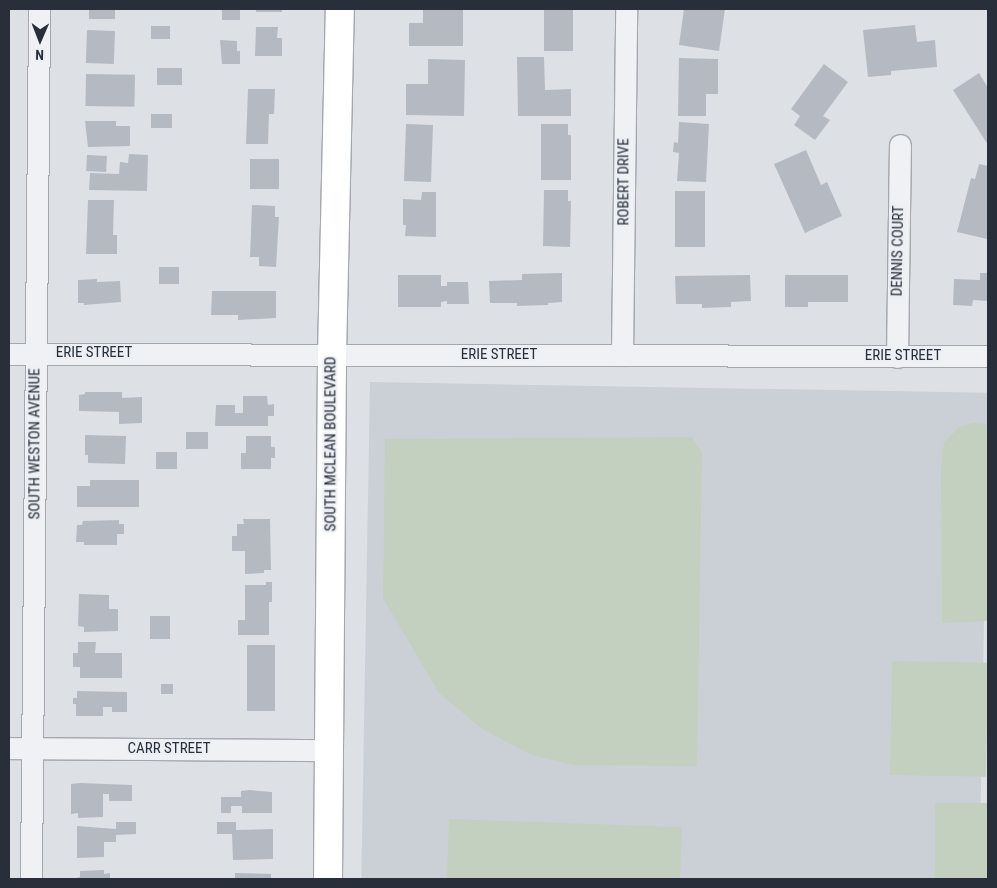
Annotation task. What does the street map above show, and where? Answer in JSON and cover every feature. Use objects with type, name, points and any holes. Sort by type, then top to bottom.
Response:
[{"type":"main road","name":"SOUTH MCLEAN BOULEVARD","points":[[328,879],[332,355],[340,9]]},
{"type":"street","name":"SOUTH WESTON AVENUE","points":[[31,879],[39,9]]},
{"type":"street","name":"ROBERT DRIVE","points":[[622,355],[626,9]]},
{"type":"street","name":"DENNIS COURT","points":[[897,357],[900,145]]},
{"type":"street","name":"ERIE STREET","points":[[9,354],[988,356]]},
{"type":"street","name":"CARR STREET","points":[[9,748],[329,750]]},
{"type":"shaded area","points":[[370,382],[988,393],[979,879],[361,879]]},
{"type":"green space","points":[[972,423],[988,424],[988,621],[942,623],[941,466],[944,442],[958,428]]},
{"type":"green space","points":[[692,437],[702,453],[697,766],[574,765],[531,755],[481,728],[439,693],[383,598],[385,439]]},
{"type":"green space","points":[[892,661],[988,663],[986,777],[890,775]]},
{"type":"green space","points":[[935,803],[988,803],[988,879],[935,879]]},
{"type":"green space","points":[[449,819],[682,827],[680,879],[447,879]]},
{"type":"building","points":[[89,9],[115,9],[115,19],[89,19]]},
{"type":"building","points":[[222,9],[240,9],[240,20],[222,20]]},
{"type":"building","points":[[256,9],[282,9],[282,12],[256,12]]},
{"type":"building","points":[[463,9],[463,46],[409,46],[409,23],[423,23],[423,10]]},
{"type":"building","points":[[544,9],[573,9],[573,51],[544,51]]},
{"type":"building","points":[[684,9],[725,9],[719,51],[679,45]]},
{"type":"building","points":[[915,25],[917,42],[935,40],[937,67],[891,71],[891,75],[868,77],[863,30]]},
{"type":"building","points":[[151,26],[170,26],[170,39],[151,39]]},
{"type":"building","points":[[256,27],[278,27],[277,38],[282,38],[282,56],[255,56]]},
{"type":"building","points":[[87,30],[115,31],[114,64],[86,63]]},
{"type":"building","points":[[220,40],[237,41],[237,51],[240,51],[240,64],[222,64]]},
{"type":"building","points":[[517,57],[544,57],[545,90],[571,89],[571,116],[518,116]]},
{"type":"building","points":[[679,58],[718,59],[718,94],[706,94],[706,116],[678,116]]},
{"type":"building","points":[[428,59],[465,60],[464,116],[406,115],[406,84],[428,84]]},
{"type":"building","points":[[824,64],[848,82],[823,116],[830,120],[815,140],[794,125],[800,116],[791,109]]},
{"type":"building","points":[[157,68],[182,68],[182,85],[157,85]]},
{"type":"building","points":[[979,73],[988,88],[988,145],[953,90]]},
{"type":"building","points":[[86,74],[135,75],[134,107],[85,106]]},
{"type":"building","points":[[248,89],[275,89],[274,114],[269,114],[268,144],[246,144]]},
{"type":"building","points":[[151,114],[172,114],[172,128],[151,128]]},
{"type":"building","points":[[85,121],[116,121],[116,126],[130,126],[130,146],[88,147]]},
{"type":"building","points":[[679,122],[709,124],[706,182],[677,181],[679,153],[673,152],[674,142],[678,143]]},
{"type":"building","points":[[406,124],[433,125],[431,182],[404,181]]},
{"type":"building","points":[[541,124],[568,124],[568,135],[571,135],[571,180],[541,180]]},
{"type":"building","points":[[806,150],[821,185],[827,182],[842,216],[805,233],[774,164]]},
{"type":"building","points":[[129,154],[148,155],[147,191],[89,190],[90,173],[119,174],[120,162],[128,163]]},
{"type":"building","points":[[87,155],[107,156],[106,172],[86,171]]},
{"type":"building","points":[[250,159],[279,159],[279,189],[250,189]]},
{"type":"building","points":[[979,164],[988,166],[987,239],[957,232],[971,178],[975,179]]},
{"type":"building","points":[[544,190],[568,190],[568,201],[571,201],[570,247],[543,246]]},
{"type":"building","points":[[675,191],[705,191],[705,247],[675,247]]},
{"type":"building","points":[[422,192],[436,192],[436,237],[405,236],[406,225],[403,225],[403,199],[421,200]]},
{"type":"building","points":[[88,200],[114,200],[113,235],[117,235],[117,254],[86,254]]},
{"type":"building","points":[[252,205],[275,206],[275,217],[279,217],[276,267],[259,266],[259,257],[250,257]]},
{"type":"building","points":[[159,267],[179,267],[179,284],[159,284]]},
{"type":"building","points":[[562,273],[562,302],[548,303],[548,305],[517,306],[517,303],[490,303],[489,281],[522,280],[522,274]]},
{"type":"building","points":[[980,273],[988,273],[988,301],[973,300],[972,306],[953,305],[954,279],[980,280]]},
{"type":"building","points":[[398,275],[441,275],[441,286],[447,286],[447,282],[468,282],[469,304],[447,304],[447,301],[441,302],[441,307],[398,307]]},
{"type":"building","points":[[750,275],[751,301],[731,302],[731,307],[702,308],[702,304],[676,304],[675,276]]},
{"type":"building","points":[[785,275],[848,275],[848,302],[808,302],[808,307],[785,307]]},
{"type":"building","points":[[97,279],[97,282],[120,281],[121,302],[84,305],[84,303],[78,303],[78,280]]},
{"type":"building","points":[[212,291],[276,291],[276,318],[238,320],[238,315],[211,315]]},
{"type":"building","points":[[85,392],[122,392],[122,398],[142,397],[142,423],[119,424],[119,412],[79,411],[79,395],[85,394]]},
{"type":"building","points":[[243,396],[267,396],[268,405],[274,404],[274,416],[268,416],[268,426],[215,426],[216,405],[235,405],[235,413],[243,413]]},
{"type":"building","points":[[186,432],[208,432],[208,449],[186,449]]},
{"type":"building","points":[[85,435],[126,436],[125,464],[88,463],[88,455],[85,455]]},
{"type":"building","points":[[246,436],[271,436],[271,447],[275,447],[275,458],[271,458],[271,469],[241,469],[241,453],[246,453]]},
{"type":"building","points":[[156,452],[177,452],[177,469],[156,469]]},
{"type":"building","points":[[90,480],[139,480],[139,507],[77,507],[77,486],[90,486]]},
{"type":"building","points":[[243,519],[270,519],[271,570],[264,570],[264,573],[245,574],[245,551],[232,551],[232,536],[237,536],[237,524],[244,524]]},
{"type":"building","points":[[119,520],[119,524],[124,524],[124,534],[117,534],[117,545],[84,545],[84,542],[76,542],[77,525],[82,525],[83,521]]},
{"type":"building","points":[[266,582],[272,582],[272,602],[269,602],[269,635],[238,635],[238,620],[245,620],[245,585],[266,585]]},
{"type":"building","points":[[79,594],[109,595],[109,609],[118,609],[118,631],[84,632],[84,627],[78,626]]},
{"type":"building","points":[[150,616],[170,616],[170,639],[150,639]]},
{"type":"building","points":[[78,642],[96,642],[95,653],[122,653],[122,678],[80,678],[80,667],[73,667],[73,653],[78,653]]},
{"type":"building","points":[[247,645],[275,645],[275,711],[247,711]]},
{"type":"building","points":[[161,684],[173,684],[173,694],[161,694]]},
{"type":"building","points":[[77,691],[127,692],[127,712],[112,712],[112,707],[103,707],[103,716],[76,716],[76,704],[73,704],[73,698],[77,698]]},
{"type":"building","points":[[71,784],[132,785],[132,801],[109,801],[109,794],[103,794],[103,817],[78,818],[78,813],[71,814]]},
{"type":"building","points":[[241,791],[272,792],[272,813],[242,813],[242,806],[231,806],[231,813],[221,813],[221,797],[241,797]]},
{"type":"building","points":[[116,822],[136,822],[136,834],[116,835],[116,842],[104,842],[104,857],[77,858],[77,826],[116,829]]},
{"type":"building","points":[[217,822],[236,822],[236,830],[273,829],[273,859],[233,860],[232,834],[217,834]]},
{"type":"building","points":[[104,870],[104,874],[110,873],[110,879],[73,879],[80,877],[80,871]]},
{"type":"building","points":[[235,873],[271,874],[271,879],[235,879]]}]
